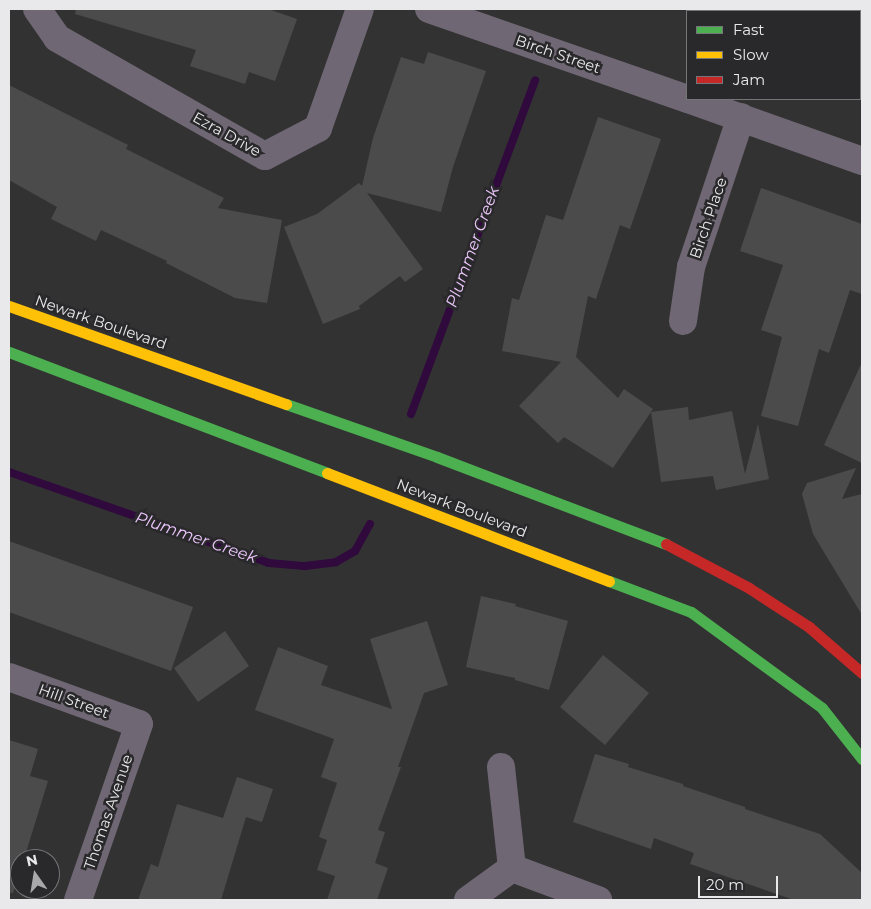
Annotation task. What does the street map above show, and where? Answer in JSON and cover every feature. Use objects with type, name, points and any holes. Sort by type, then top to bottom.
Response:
[{"type":"main road","name":"Newark Boulevard","points":[[9,306],[427,454],[672,546],[749,588],[809,627],[862,673]]},
{"type":"main road","name":"Newark Boulevard","points":[[9,352],[691,612],[822,708],[862,759]]},
{"type":"street","name":"Ezra Drive","points":[[37,9],[57,38],[265,156],[318,128],[360,9]]},
{"type":"street","name":"Birch Street","points":[[429,9],[686,98]]},
{"type":"street","name":"Birch Street","points":[[691,100],[862,161]]},
{"type":"street","name":"Birch Place","points":[[683,322],[691,267],[741,117]]},
{"type":"street","name":"Hill Street","points":[[9,677],[138,724]]},
{"type":"street","name":"Thomas Avenue","points":[[78,900],[138,724]]},
{"type":"street","points":[[501,767],[512,868]]},
{"type":"street","points":[[468,900],[512,868]]},
{"type":"street","points":[[512,868],[598,900]]},
{"type":"building","points":[[76,9],[268,9],[297,19],[275,81],[249,72],[245,84],[190,66],[196,50],[75,14]]},
{"type":"building","points":[[428,52],[486,71],[453,167],[441,212],[367,193],[423,269],[405,282],[400,276],[359,306],[360,309],[323,324],[284,227],[317,214],[359,183],[362,186],[373,138],[401,57],[424,64]]},
{"type":"building","points":[[9,85],[128,145],[126,149],[224,198],[218,208],[282,220],[267,303],[235,298],[166,263],[167,261],[101,230],[96,241],[51,219],[57,207],[9,180]]},
{"type":"building","points":[[598,117],[661,139],[630,229],[620,225],[596,299],[588,296],[576,357],[618,398],[624,389],[653,409],[613,468],[564,437],[558,443],[519,406],[561,362],[502,351],[512,298],[519,300],[546,215],[563,220]]},
{"type":"building","points":[[761,188],[862,224],[862,294],[850,290],[829,353],[819,349],[798,426],[761,416],[782,337],[761,330],[783,265],[740,251]]},
{"type":"building","points":[[862,362],[862,463],[824,445]]},
{"type":"building","points":[[688,407],[689,420],[732,411],[745,474],[758,424],[769,479],[716,490],[713,476],[661,482],[651,412]]},
{"type":"building","points":[[856,468],[842,499],[862,494],[862,615],[813,534],[802,494],[807,483]]},
{"type":"building","points":[[9,541],[193,607],[171,671],[9,612]]},
{"type":"building","points":[[481,596],[516,604],[515,606],[568,621],[549,690],[515,680],[515,678],[466,667]]},
{"type":"building","points":[[427,621],[448,685],[424,693],[398,767],[401,767],[378,830],[385,832],[375,863],[388,868],[377,900],[327,900],[335,876],[317,870],[327,840],[319,837],[337,783],[321,777],[334,739],[255,710],[278,647],[328,666],[321,685],[392,709],[370,639]]},
{"type":"building","points":[[225,631],[249,666],[198,702],[174,668]]},
{"type":"building","points":[[603,655],[649,693],[605,745],[560,707]]},
{"type":"building","points":[[9,740],[38,749],[30,776],[48,781],[27,849],[10,849],[9,893]]},
{"type":"building","points":[[595,754],[629,764],[628,767],[683,784],[683,786],[745,807],[745,809],[820,834],[862,873],[862,900],[794,900],[690,864],[694,853],[654,838],[651,849],[573,822]]},
{"type":"building","points":[[237,777],[273,789],[262,822],[246,817],[221,900],[138,900],[151,864],[158,867],[177,804],[223,818]]},
{"type":"waterway","name":"Plummer Creek","points":[[411,414],[535,80]]},
{"type":"waterway","name":"Plummer Creek","points":[[9,472],[269,563],[305,566],[336,562],[355,551],[370,524]]},
{"type":"traffic: fast","points":[[9,352],[327,473]]},
{"type":"traffic: fast","points":[[286,404],[437,457],[666,544]]},
{"type":"traffic: fast","points":[[609,581],[691,612],[822,708],[862,759]]},
{"type":"traffic: slow","points":[[9,306],[286,404]]},
{"type":"traffic: slow","points":[[327,473],[609,581]]},
{"type":"traffic: jam","points":[[666,544],[749,588],[809,627],[862,673]]}]
